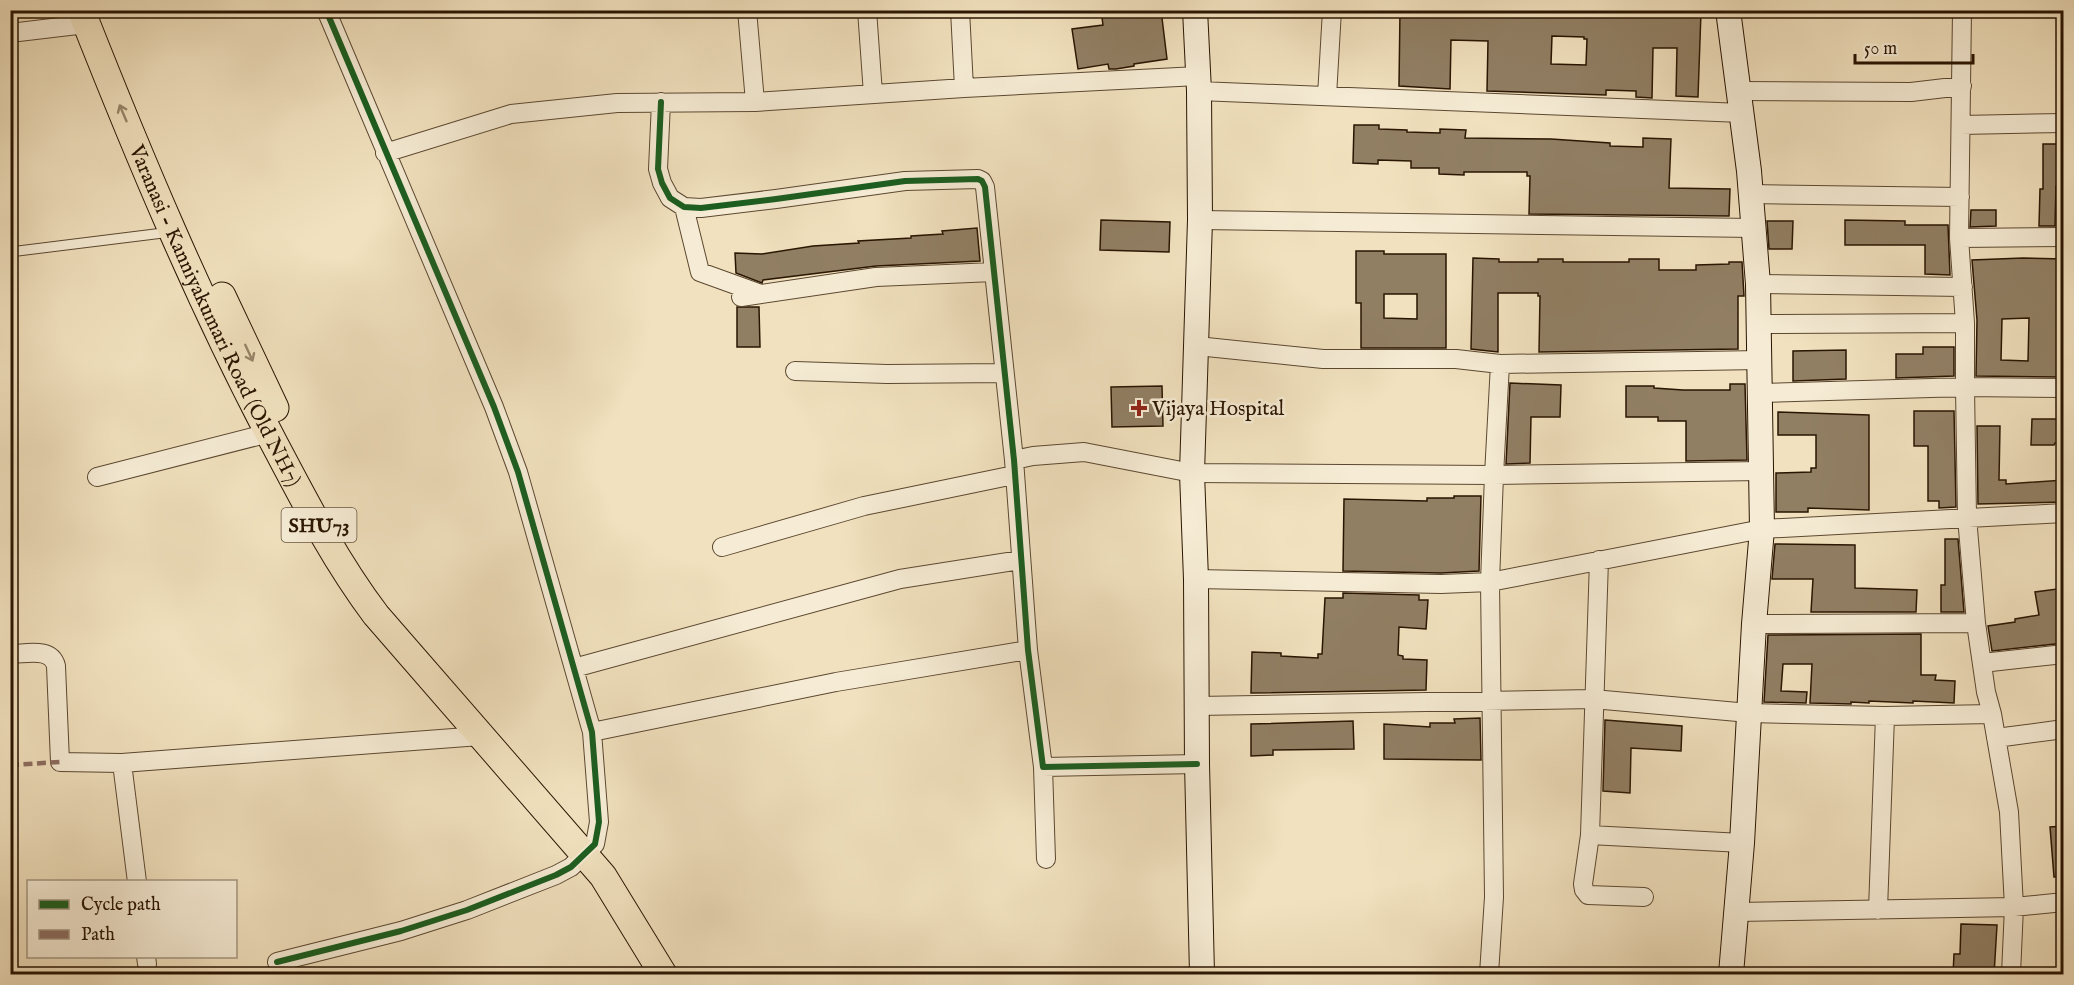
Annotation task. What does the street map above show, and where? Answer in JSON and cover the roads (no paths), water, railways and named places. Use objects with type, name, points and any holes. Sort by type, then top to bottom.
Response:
[{"type":"main road","name":"Varanasi - Kanniyakumari Road (Old NH7)","points":[[89,15],[173,231],[238,376],[308,506],[347,561],[365,578],[400,622],[480,710],[590,850],[603,876],[663,975]]},
{"type":"main road","name":"Varanasi - Kanniyakumari Road (Old NH7)","points":[[89,15],[313,488],[341,542],[356,589],[480,736],[590,850],[615,868],[679,975]]},
{"type":"street","points":[[277,962],[400,931],[467,910],[556,875],[571,867],[590,850],[599,822],[592,732],[518,472],[494,407],[326,10]]},
{"type":"street","points":[[747,10],[755,102]]},
{"type":"street","points":[[867,10],[873,94]]},
{"type":"street","points":[[960,10],[964,88]]},
{"type":"street","points":[[1195,10],[1200,220],[1192,473],[1196,579],[1197,764],[1202,975]]},
{"type":"street","points":[[1327,96],[1332,10]]},
{"type":"street","points":[[1728,10],[1741,102],[1758,284],[1762,529],[1754,624],[1742,843],[1731,975]]},
{"type":"street","points":[[1962,10],[1959,238],[1965,323],[1967,517],[1976,623],[1986,692],[2009,812],[2014,908],[2012,975]]},
{"type":"street","points":[[10,33],[89,15]]},
{"type":"street","points":[[386,153],[511,114],[617,103],[755,102],[964,88],[1198,83],[1327,96],[1741,102],[1911,92],[1962,86]]},
{"type":"street","points":[[661,102],[658,169],[670,198],[684,207],[701,208],[905,181],[978,179],[982,181],[985,187],[1014,468],[1028,650],[1043,766],[1046,860]]},
{"type":"street","points":[[1961,124],[2064,123]]},
{"type":"street","points":[[1750,194],[1960,197]]},
{"type":"street","points":[[684,207],[700,272],[760,294]]},
{"type":"street","points":[[1200,220],[1753,228]]},
{"type":"street","points":[[1959,238],[2064,237]]},
{"type":"street","points":[[741,297],[876,277],[994,272]]},
{"type":"street","points":[[1758,284],[1963,287]]},
{"type":"street","points":[[1760,324],[1965,323]]},
{"type":"street","points":[[1197,346],[1323,359],[1456,359],[1500,364],[1761,360]]},
{"type":"street","points":[[1489,975],[1494,897],[1490,582],[1500,364]]},
{"type":"street","points":[[795,371],[887,374],[1004,373]]},
{"type":"street","points":[[1761,393],[1965,387],[2064,388]]},
{"type":"street","points":[[97,477],[269,433]]},
{"type":"street","points":[[722,547],[864,506],[1014,468],[1033,456],[1084,452],[1192,473],[1494,475],[1761,471]]},
{"type":"street","points":[[1196,579],[1441,584],[1490,582],[1762,529],[2064,513]]},
{"type":"street","points":[[574,668],[900,579],[1021,560]]},
{"type":"street","points":[[1599,560],[1590,835],[1584,890],[1588,895],[1644,897]]},
{"type":"street","points":[[1754,624],[1976,623]]},
{"type":"street","points":[[592,732],[836,682],[1028,650]]},
{"type":"street","points":[[10,654],[44,653],[54,659],[60,762],[122,763],[480,736]]},
{"type":"street","points":[[1983,663],[2064,654]]},
{"type":"street","points":[[1197,706],[1593,699],[1749,713],[1885,716],[1992,714]]},
{"type":"street","points":[[1878,910],[1885,716]]},
{"type":"street","points":[[1996,738],[2064,729]]},
{"type":"street","points":[[122,763],[137,880]]},
{"type":"street","points":[[1043,766],[1197,764]]},
{"type":"street","points":[[1590,835],[1742,843]]},
{"type":"street","points":[[1737,912],[2014,908],[2064,902]]},
{"type":"lane","points":[[10,252],[173,231]]},
{"type":"place","name":"Vijaya Hospital","points":[[1139,408]]}]
